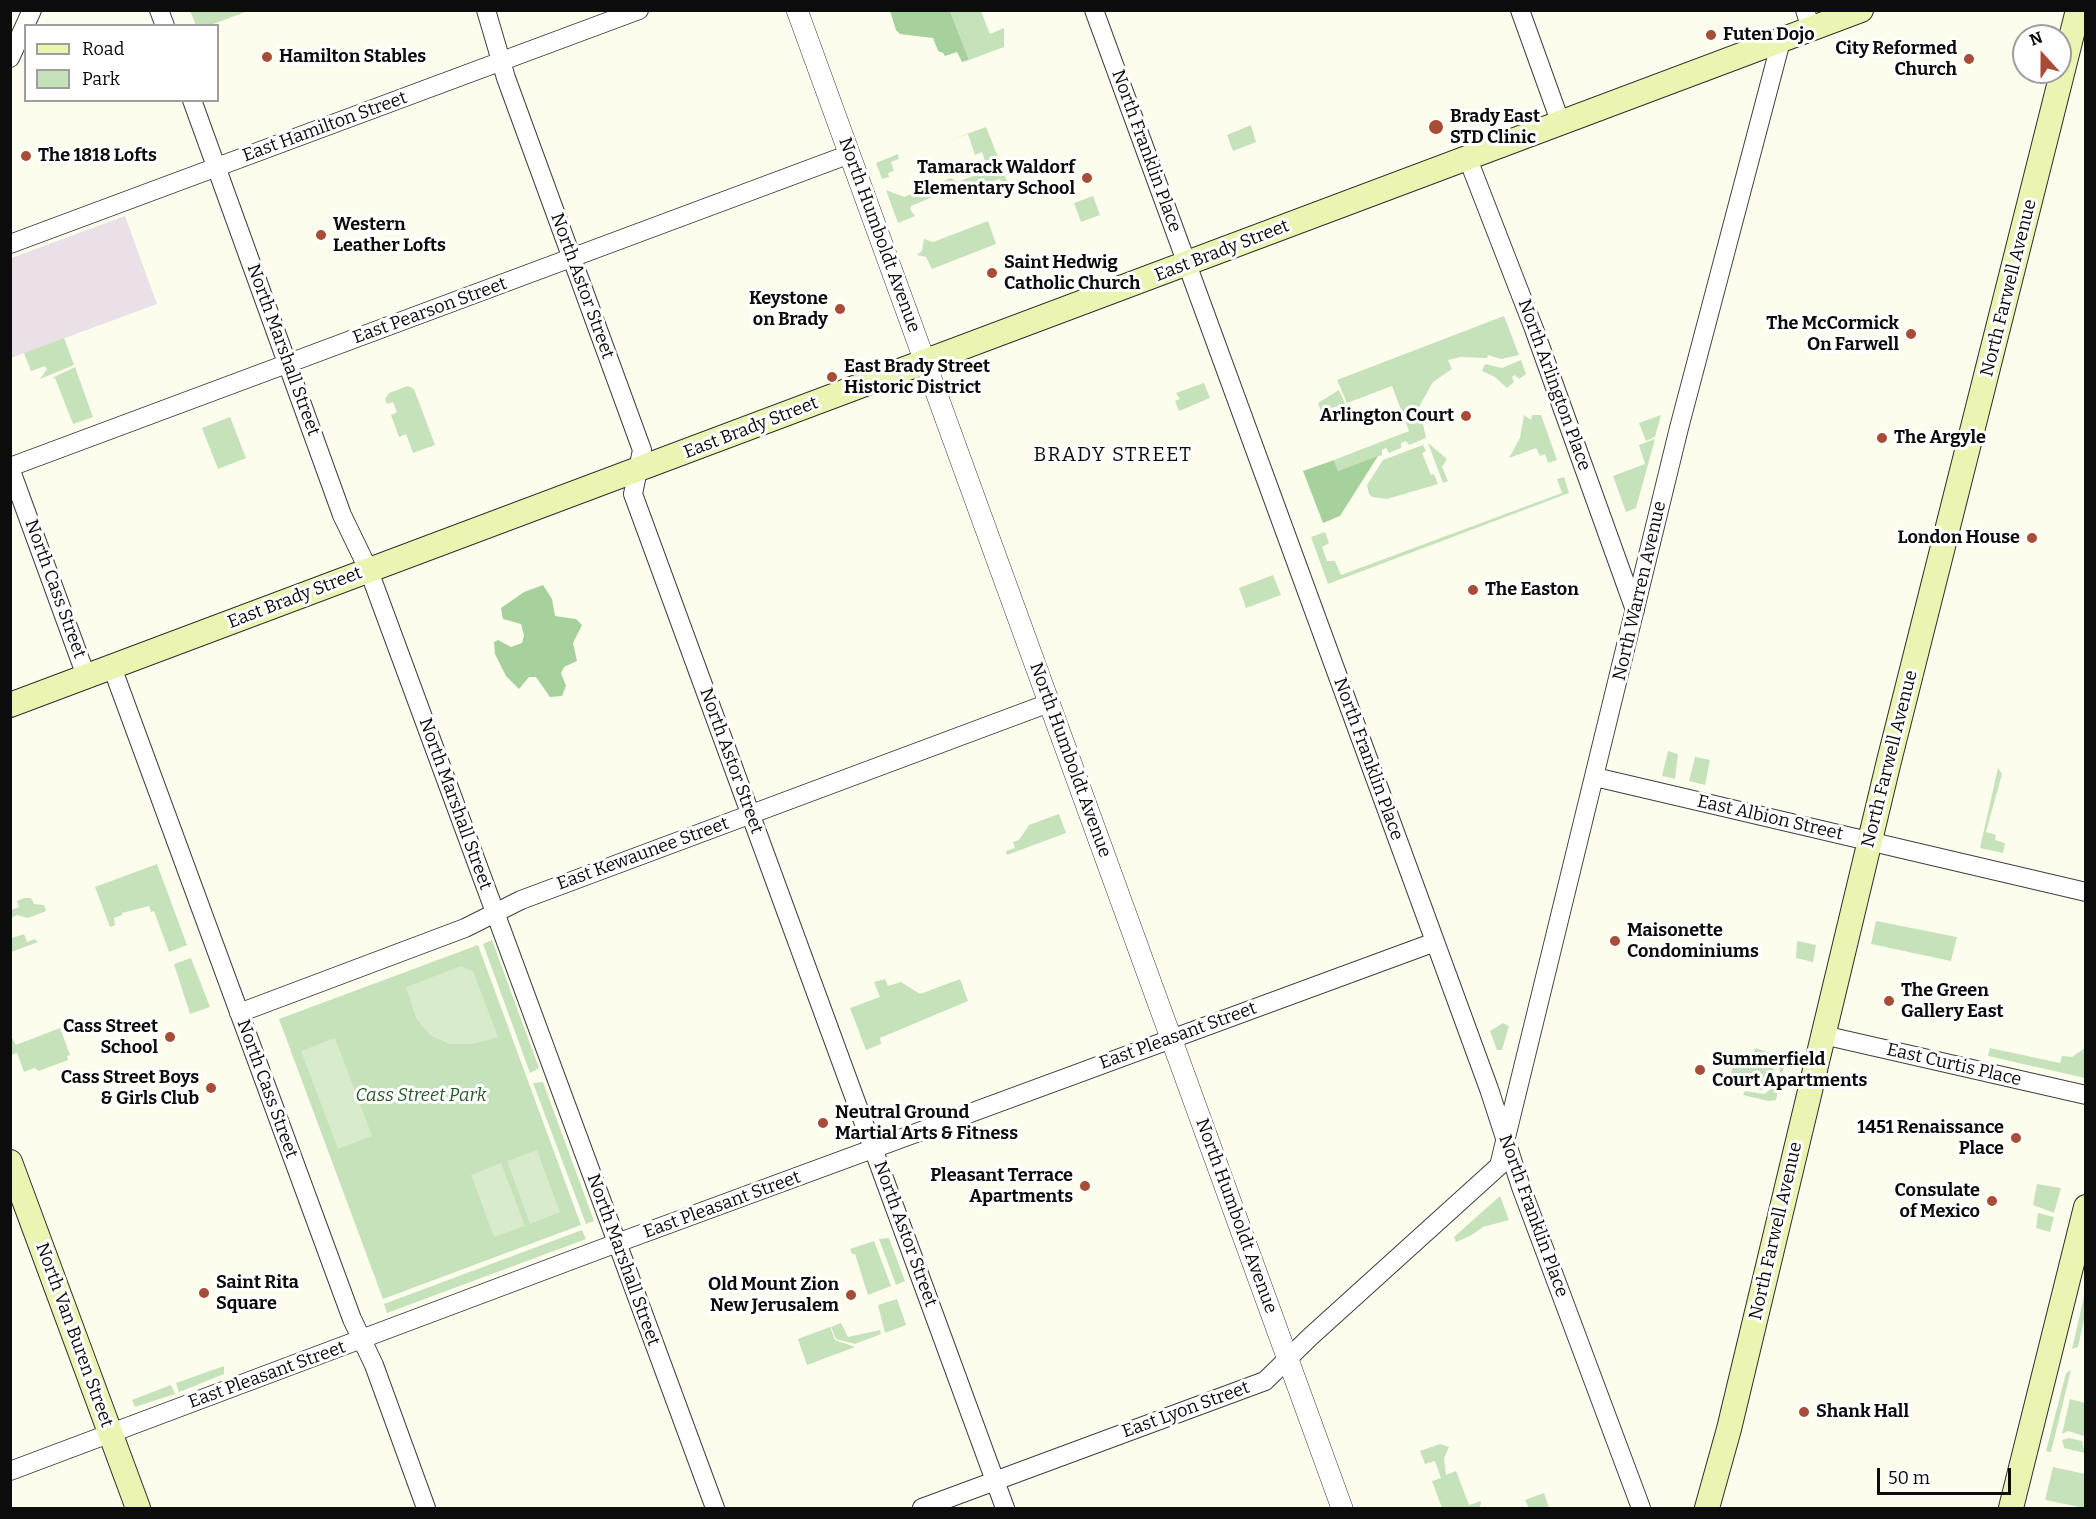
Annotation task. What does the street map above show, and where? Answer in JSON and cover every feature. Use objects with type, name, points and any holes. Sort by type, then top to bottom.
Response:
[{"type":"main road","name":"East Brady Street","points":[[10,705],[1781,41],[1808,20],[1861,10]]},
{"type":"main road","name":"North Farwell Avenue","points":[[1707,1509],[1734,1407],[1869,842],[2078,10]]},
{"type":"main road","name":"North Van Buren Street","points":[[10,1162],[138,1509]]},
{"type":"main road","points":[[2011,1509],[2085,1208]]},
{"type":"street","points":[[26,24],[32,10]]},
{"type":"street","name":"North Astor Street","points":[[486,10],[502,61],[642,450],[633,494],[1005,1509]]},
{"type":"street","name":"East Hamilton Street","points":[[10,244],[639,10]]},
{"type":"street","name":"North Humboldt Avenue","points":[[797,10],[1342,1509]]},
{"type":"street","name":"North Franklin Place","points":[[1094,10],[1641,1509]]},
{"type":"street","points":[[1520,10],[1561,124]]},
{"type":"street","points":[[10,58],[24,27]]},
{"type":"street","name":"North Warren Avenue","points":[[1506,1143],[1523,1063],[1636,612],[1679,428],[1781,41]]},
{"type":"street","name":"North Marshall Street","points":[[193,102],[351,539],[369,571],[715,1509]]},
{"type":"street","name":"East Pearson Street","points":[[10,467],[849,154]]},
{"type":"street","name":"North Arlington Place","points":[[1468,159],[1534,329],[1636,612]]},
{"type":"street","name":"North Cass Street","points":[[10,467],[86,676]]},
{"type":"street","name":"North Cass Street","points":[[112,667],[239,1013],[362,1339],[374,1365],[426,1509]]},
{"type":"street","name":"East Kewaunee Street","points":[[239,1013],[465,928],[521,900],[1049,703]]},
{"type":"street","name":"East Albion Street","points":[[1595,777],[2085,892]]},
{"type":"street","name":"East Pleasant Street","points":[[10,1471],[617,1243],[1435,942]]},
{"type":"street","name":"East Curtis Place","points":[[1823,1035],[2085,1095]]},
{"type":"street","name":"East Lyon Street","points":[[922,1509],[1265,1381],[1287,1358],[1499,1166],[1506,1143]]},
{"type":"shaded area","points":[[125,216],[157,304],[11,358],[11,258]]},
{"type":"green space","points":[[190,10],[248,11],[213,24],[196,24]]},
{"type":"green space","points":[[890,11],[950,11],[969,60],[962,62],[957,52],[945,56],[938,51],[933,38],[900,34],[896,30]]},
{"type":"green space","points":[[950,11],[981,11],[990,34],[1004,28],[1004,47],[969,60]]},
{"type":"green space","points":[[1251,125],[1256,142],[1233,151],[1227,135]]},
{"type":"green space","points":[[986,127],[1000,162],[987,167],[982,152],[975,155],[968,134],[945,142]]},
{"type":"green space","points":[[898,154],[899,159],[891,162],[894,171],[888,173],[889,177],[882,179],[876,163]]},
{"type":"green space","points":[[1001,166],[1010,189],[993,194],[992,192],[1003,185],[1000,179],[975,187],[973,185],[963,188],[961,185],[911,206],[910,209],[915,216],[898,223],[886,190],[904,197],[951,178],[957,182]]},
{"type":"green space","points":[[1093,196],[1100,215],[1081,222],[1074,203]]},
{"type":"green space","points":[[988,221],[996,244],[932,269],[926,257],[917,255],[922,251],[924,239],[933,242]]},
{"type":"green space","points":[[1504,316],[1519,355],[1501,359],[1488,355],[1487,358],[1461,357],[1448,360],[1452,369],[1433,382],[1419,407],[1419,418],[1422,419],[1426,438],[1409,445],[1406,441],[1401,443],[1401,448],[1389,453],[1386,448],[1382,450],[1382,455],[1338,471],[1334,460],[1409,431],[1392,386],[1347,403],[1337,380]]},
{"type":"green space","points":[[64,338],[74,365],[40,379],[47,369],[45,366],[31,371],[24,353]]},
{"type":"green space","points":[[1521,360],[1526,374],[1519,379],[1515,375],[1512,377],[1514,382],[1507,388],[1495,377],[1482,371],[1485,364],[1502,368]]},
{"type":"green space","points":[[75,367],[93,417],[73,424],[55,378],[52,378]]},
{"type":"green space","points":[[1204,383],[1210,398],[1179,411],[1175,401],[1180,399],[1176,393]]},
{"type":"green space","points":[[408,386],[414,389],[435,445],[413,453],[406,434],[399,437],[391,415],[397,412],[393,402],[387,404],[385,399],[389,393]]},
{"type":"green space","points":[[1339,390],[1345,404],[1321,411],[1318,403]]},
{"type":"green space","points":[[1524,415],[1531,420],[1532,415],[1541,415],[1557,460],[1548,463],[1545,454],[1540,456],[1536,448],[1509,458],[1520,438]]},
{"type":"green space","points":[[1661,415],[1655,437],[1646,441],[1639,423]]},
{"type":"green space","points":[[230,417],[246,458],[218,469],[202,428]]},
{"type":"green space","points":[[1655,439],[1636,508],[1626,512],[1613,476],[1645,464],[1639,445]]},
{"type":"green space","points":[[1428,443],[1447,459],[1442,467],[1448,481],[1443,483]]},
{"type":"green space","points":[[1423,445],[1426,451],[1422,453],[1431,475],[1434,474],[1438,484],[1387,499],[1372,497],[1369,494],[1367,485],[1383,460]]},
{"type":"green space","points":[[1378,456],[1340,516],[1323,523],[1303,471],[1334,460],[1338,471]]},
{"type":"green space","points":[[1564,477],[1569,493],[1328,584],[1311,537],[1325,532],[1329,543],[1322,547],[1327,561],[1335,561],[1341,575],[1562,493],[1557,479]]},
{"type":"green space","points":[[1273,575],[1281,595],[1246,608],[1239,588]]},
{"type":"green space","points":[[543,585],[552,599],[555,616],[576,619],[582,625],[573,643],[577,661],[564,667],[561,673],[566,686],[562,696],[550,697],[536,677],[529,677],[519,689],[506,676],[495,654],[494,642],[498,640],[511,647],[522,643],[524,635],[521,624],[503,619],[501,608],[524,592]]},
{"type":"green space","points":[[1668,751],[1678,754],[1675,779],[1662,776]]},
{"type":"green space","points":[[1695,757],[1710,760],[1705,785],[1689,781]]},
{"type":"green space","points":[[1998,768],[2002,774],[1986,832],[1996,835],[1995,840],[2005,843],[2003,853],[1980,848]]},
{"type":"green space","points":[[1059,814],[1066,833],[1007,855],[1006,851],[1015,848],[1013,842],[1019,840],[1029,825]]},
{"type":"green space","points":[[157,864],[187,945],[169,952],[154,911],[151,912],[149,906],[122,913],[114,918],[115,925],[110,927],[95,887]]},
{"type":"green space","points":[[31,898],[34,904],[44,905],[46,911],[28,918],[17,915],[11,918],[11,910],[19,907],[17,901]]},
{"type":"green space","points":[[1876,921],[1957,937],[1951,961],[1871,944]]},
{"type":"green space","points":[[24,934],[27,942],[35,939],[38,942],[11,952],[12,938]]},
{"type":"green space","points":[[492,940],[539,1068],[530,1073],[483,944]]},
{"type":"green space","points":[[1797,941],[1816,945],[1813,962],[1796,958]]},
{"type":"green space","name":"Cass Street Park","points":[[478,945],[581,1225],[383,1299],[279,1019]]},
{"type":"green space","points":[[191,958],[210,1007],[190,1014],[174,964]]},
{"type":"green space","points":[[461,966],[473,971],[498,1037],[473,1044],[449,1044],[430,1035],[416,1018],[406,987]]},
{"type":"green space","points":[[885,979],[888,986],[901,982],[920,994],[960,979],[968,1001],[880,1038],[881,1044],[866,1050],[850,1008],[880,997],[874,982]]},
{"type":"green space","points":[[1503,1023],[1509,1026],[1502,1050],[1497,1050],[1490,1031]]},
{"type":"green space","points":[[60,1028],[70,1055],[67,1056],[68,1060],[39,1071],[34,1068],[24,1072],[17,1053],[11,1055],[11,1036],[16,1045]]},
{"type":"green space","points":[[335,1038],[372,1136],[338,1149],[301,1051]]},
{"type":"green space","points":[[1755,1048],[1786,1058],[1782,1075],[1774,1059],[1754,1052]]},
{"type":"green space","points":[[1990,1048],[2060,1063],[2062,1056],[2072,1057],[2085,1048],[2085,1078],[1988,1056]]},
{"type":"green space","points":[[1736,1052],[1772,1063],[1775,1074],[1769,1074],[1767,1080],[1772,1082],[1769,1086],[1761,1090],[1729,1082]]},
{"type":"green space","points":[[543,1082],[594,1221],[586,1224],[533,1083]]},
{"type":"green space","points":[[1779,1085],[1776,1100],[1768,1101],[1743,1095],[1745,1091],[1764,1094]]},
{"type":"green space","points":[[537,1150],[560,1212],[530,1224],[507,1161]]},
{"type":"green space","points":[[501,1163],[525,1226],[494,1237],[471,1175]]},
{"type":"green space","points":[[2037,1184],[2061,1188],[2054,1213],[2033,1205]]},
{"type":"green space","points":[[1500,1196],[1509,1220],[1483,1227],[1456,1242],[1454,1237]]},
{"type":"green space","points":[[2038,1213],[2054,1217],[2050,1232],[2036,1228]]},
{"type":"green space","points":[[582,1230],[586,1239],[387,1313],[384,1304]]},
{"type":"green space","points":[[889,1238],[905,1281],[896,1285],[879,1239]]},
{"type":"green space","points":[[874,1241],[891,1286],[868,1295],[855,1254],[852,1254],[850,1249]]},
{"type":"green space","points":[[2085,1292],[2085,1315],[2078,1347],[2072,1349]]},
{"type":"green space","points":[[897,1299],[906,1325],[885,1333],[878,1305]]},
{"type":"green space","points":[[841,1323],[848,1337],[880,1330],[881,1334],[855,1344],[836,1339],[831,1327]]},
{"type":"green space","points":[[830,1327],[835,1340],[855,1347],[807,1365],[798,1339]]},
{"type":"green space","points":[[224,1366],[224,1374],[179,1392],[176,1383]]},
{"type":"green space","points":[[2071,1370],[2051,1452],[2046,1451],[2066,1373]]},
{"type":"green space","points":[[171,1385],[175,1394],[135,1407],[132,1400]]},
{"type":"green space","points":[[2070,1399],[2085,1403],[2084,1436],[2068,1431],[2062,1434]]},
{"type":"green space","points":[[2069,1438],[2082,1441],[2085,1453],[2064,1448],[2062,1440]]},
{"type":"green space","points":[[1440,1444],[1449,1447],[1444,1458],[1446,1475],[1456,1471],[1469,1505],[1481,1501],[1480,1508],[1442,1508],[1432,1481],[1441,1478],[1435,1461],[1425,1464],[1420,1451]]},
{"type":"green space","points":[[2053,1467],[2085,1474],[2085,1508],[2045,1500]]},
{"type":"green space","points":[[1544,1493],[1549,1508],[1529,1508],[1525,1500]]},
{"type":"place","name":"Futen Dojo","points":[[1711,35]]},
{"type":"place","name":"Hamilton Stables","points":[[267,57]]},
{"type":"place","name":"City Reformed Church","points":[[1969,59]]},
{"type":"place","name":"Brady East STD Clinic","points":[[1436,127]]},
{"type":"place","name":"The 1818 Lofts","points":[[26,156]]},
{"type":"place","name":"Tamarack Waldorf Elementary School","points":[[1087,178]]},
{"type":"place","name":"Western Leather Lofts","points":[[321,235]]},
{"type":"place","name":"Saint Hedwig Catholic Church","points":[[992,273]]},
{"type":"place","name":"Keystone on Brady","points":[[840,309]]},
{"type":"place","name":"The McCormick On Farwell","points":[[1911,334]]},
{"type":"place","name":"East Brady Street Historic District","points":[[832,377]]},
{"type":"place","name":"Arlington Court","points":[[1466,416]]},
{"type":"place","name":"The Argyle","points":[[1882,438]]},
{"type":"place","name":"London House","points":[[2032,538]]},
{"type":"place","name":"The Easton","points":[[1473,590]]},
{"type":"place","name":"Maisonette Condominiums","points":[[1615,941]]},
{"type":"place","name":"The Green Gallery East","points":[[1889,1001]]},
{"type":"place","name":"Cass Street School","points":[[170,1037]]},
{"type":"place","name":"Summerfield Court Apartments","points":[[1700,1070]]},
{"type":"place","name":"Cass Street Boys & Girls Club","points":[[211,1088]]},
{"type":"place","name":"Neutral Ground Martial Arts & Fitness","points":[[823,1123]]},
{"type":"place","name":"1451 Renaissance Place","points":[[2016,1138]]},
{"type":"place","name":"Pleasant Terrace Apartments","points":[[1085,1186]]},
{"type":"place","name":"Consulate of Mexico","points":[[1992,1201]]},
{"type":"place","name":"Saint Rita Square","points":[[204,1293]]},
{"type":"place","name":"Old Mount Zion New Jerusalem","points":[[851,1295]]},
{"type":"place","name":"Shank Hall","points":[[1804,1412]]},
{"type":"district","name":"BRADY STREET","points":[[1113,455]]}]
